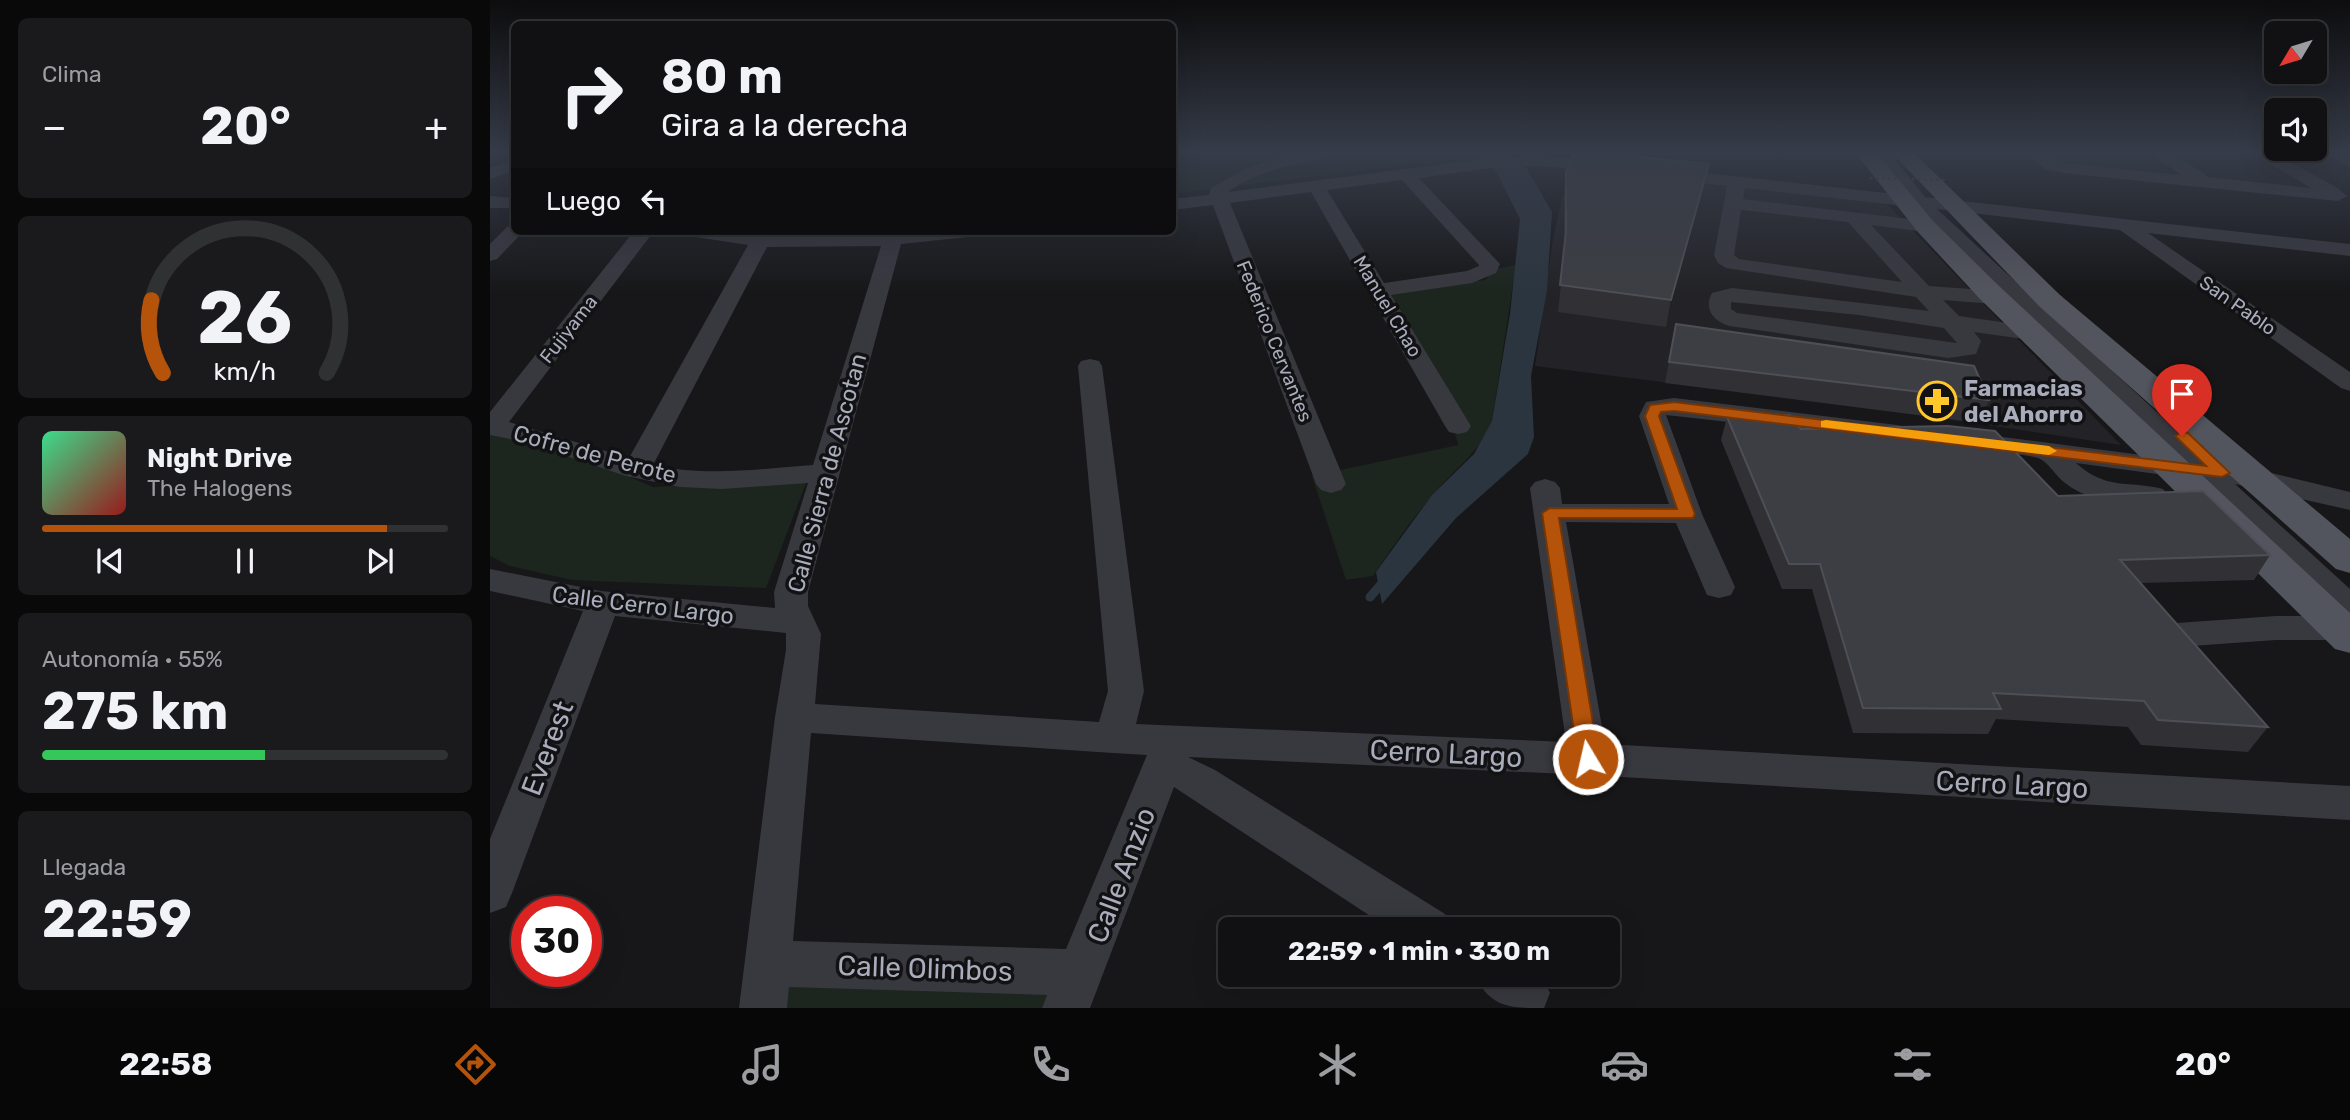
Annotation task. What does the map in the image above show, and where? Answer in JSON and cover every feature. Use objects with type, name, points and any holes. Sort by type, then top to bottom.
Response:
[{"type":"main road","points":[[1923,198],[2050,300],[2347,625]]},
{"type":"main road","points":[[1927,198],[1994,297],[2094,392],[2210,476],[2350,560]]},
{"type":"street","points":[[1176,204],[1225,198]]},
{"type":"street","name":"Manuel Chao","points":[[1322,198],[1458,426]]},
{"type":"street","points":[[1379,290],[1472,277],[1489,269],[1490,264],[1428,198]]},
{"type":"street","points":[[1734,198],[1724,255],[1725,259],[1733,264],[1924,292],[1994,297]]},
{"type":"street","points":[[1759,198],[1854,218],[1930,204]]},
{"type":"street","points":[[1824,198],[1930,204],[2350,250]]},
{"type":"street","points":[[1924,198],[2210,476],[2350,587]]},
{"type":"street","points":[[1925,198],[1930,204]]},
{"type":"street","name":"Federico Cervantes","points":[[1218,199],[1331,484]]},
{"type":"street","points":[[490,202],[511,203]]},
{"type":"street","points":[[1854,218],[1952,321],[1969,341],[1968,349],[1948,351],[1730,319],[1720,311],[1720,298],[1732,295],[1952,321],[1981,328],[2031,333]]},
{"type":"street","name":"San Pablo","points":[[2126,227],[2350,383]]},
{"type":"street","points":[[490,255],[511,234]]},
{"type":"street","name":"Fujiyama","points":[[491,427],[641,235]]},
{"type":"street","points":[[636,470],[763,235],[894,235]]},
{"type":"street","name":"Calle Sierra de Ascotan","points":[[762,1008],[794,717],[804,650],[804,634],[791,606],[794,575],[894,235]]},
{"type":"street","points":[[2312,246],[2350,268]]},
{"type":"street","points":[[1090,366],[1126,691],[1113,738]]},
{"type":"street","points":[[2040,390],[2094,392]]},
{"type":"street","points":[[1719,587],[1687,514],[1651,412],[1663,406],[1924,436]]},
{"type":"street","name":"Cofre de Perote","points":[[491,427],[542,437],[636,470],[686,479],[826,473]]},
{"type":"street","points":[[1952,439],[2210,476],[2350,501]]},
{"type":"street","points":[[2049,451],[2071,476],[2090,487],[2115,495],[2210,476]]},
{"type":"street","points":[[1588,759],[1548,501],[1687,514]]},
{"type":"street","name":"Calle Cerro Largo","points":[[490,580],[541,593],[603,602],[797,622]]},
{"type":"street","name":"Everest","points":[[490,893],[603,602]]},
{"type":"street","points":[[2176,635],[2347,625]]},
{"type":"street","name":"Cerro Largo","points":[[794,717],[1113,738],[1169,752],[1588,759],[2350,803]]},
{"type":"street","points":[[1169,752],[1201,782],[1410,917]]},
{"type":"street","name":"Calle Anzio","points":[[1074,991],[1169,752]]},
{"type":"street","name":"Calle Olimbos","points":[[768,963],[1074,991]]},
{"type":"path","points":[[1916,198],[1930,204]]},
{"type":"shaded area","points":[[1510,198],[1544,198],[1552,212],[1547,291],[1531,376],[1534,437],[1528,454],[1456,518],[1382,604],[1376,572],[1432,495],[1474,454],[1492,421],[1510,314],[1520,219]]},
{"type":"shaded area","points":[[1841,198],[1886,203],[2121,445],[1906,413],[1535,366],[1553,238],[1562,199]]},
{"type":"shaded area","points":[[1516,265],[1492,421],[1486,433],[1472,453],[1423,506],[1373,576],[1346,580],[1312,476],[1458,445],[1454,429],[1387,292],[1485,280],[1495,269]]},
{"type":"shaded area","points":[[490,433],[559,447],[653,487],[808,478],[766,588],[572,580],[510,566],[490,556]]},
{"type":"shaded area","points":[[790,971],[1051,986],[1042,1008],[785,1008]]},
{"type":"building","points":[[1566,198],[1699,198],[1671,300],[1560,285],[1566,231]]},
{"type":"building","points":[[1676,324],[1974,366],[1989,400],[1669,362]]},
{"type":"building","points":[[1790,415],[1801,429],[1948,426],[1995,431],[2058,496],[2203,491],[2270,555],[2120,560],[2268,727],[2158,720],[2144,701],[1993,693],[2001,709],[1863,708],[1820,564],[1789,564],[1727,417]]},
{"type":"waterway","points":[[1370,597],[1384,581]]},
{"type":"slow traffic","points":[[1826,424],[2049,451]]},
{"type":"place","name":"Farmacias del Ahorro","points":[[1937,401]]},
{"type":"route","points":[[1588,759],[1550,513],[1687,514],[1652,416],[1651,412],[1655,408],[1674,407],[2222,473],[2182,436]]}]
